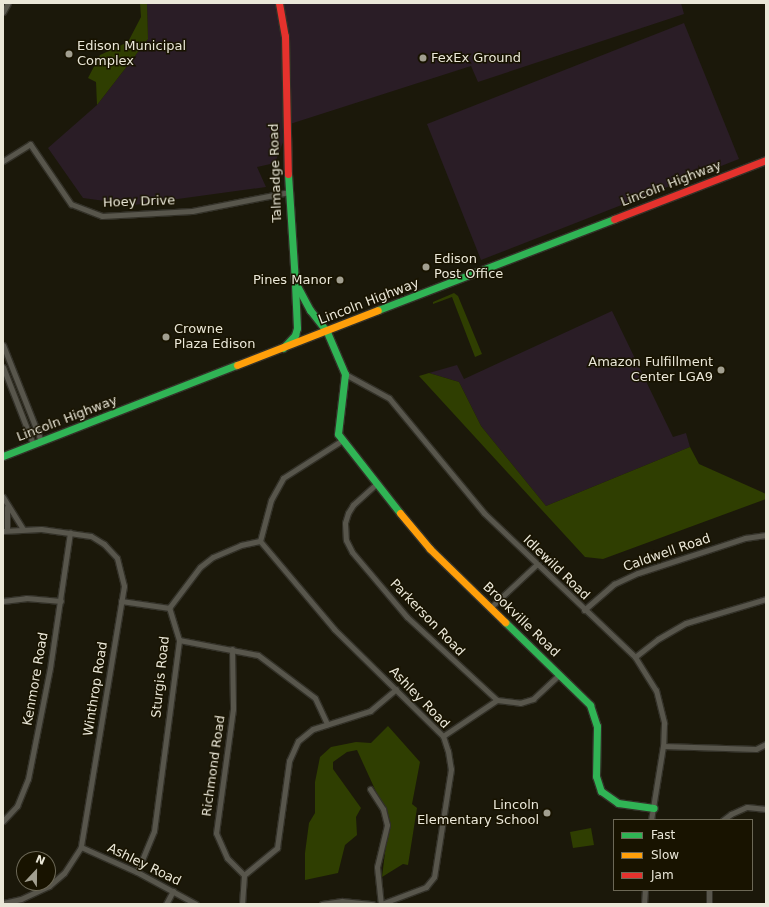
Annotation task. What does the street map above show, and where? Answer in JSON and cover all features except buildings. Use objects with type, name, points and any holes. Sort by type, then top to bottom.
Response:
[{"type":"street","points":[[3,12],[8,3]]},
{"type":"street","name":"Talmadge Road","points":[[279,3],[285,36],[289,192],[295,282],[310,310],[327,332]]},
{"type":"street","name":"Hoey Drive","points":[[3,161],[30,144],[71,204],[102,216],[192,211],[289,192]]},
{"type":"street","name":"Lincoln Highway","points":[[3,456],[281,350],[766,160]]},
{"type":"street","points":[[281,350],[295,335],[297,328],[295,282]]},
{"type":"street","points":[[121,601],[169,608],[200,567],[213,557],[241,545],[260,541],[271,500],[283,478],[340,442],[338,434],[345,374],[327,332]]},
{"type":"street","points":[[3,345],[41,441]]},
{"type":"street","points":[[3,367],[33,444]]},
{"type":"street","name":"Idlewild Road","points":[[345,374],[389,398],[484,513],[635,657],[656,690],[664,722],[664,746],[652,819]]},
{"type":"street","name":"Brookville Road","points":[[340,442],[430,549],[491,607],[593,711],[598,736],[596,776],[601,791],[618,803],[654,808]]},
{"type":"street","name":"Parkerson Road","points":[[375,485],[353,505],[348,513],[345,532],[348,547],[407,617],[497,700]]},
{"type":"street","points":[[3,497],[7,507],[23,529]]},
{"type":"street","points":[[5,530],[7,507]]},
{"type":"street","name":"Winthrop Road","points":[[3,903],[21,899],[49,886],[64,873],[81,848],[121,601],[123,575],[117,558],[104,544],[91,536],[70,532],[23,529],[5,530]]},
{"type":"street","name":"Kenmore Road","points":[[3,821],[17,806],[28,779],[61,601],[70,532]]},
{"type":"street","name":"Caldwell Road","points":[[584,610],[614,584],[638,573],[745,538],[766,535]]},
{"type":"street","name":"Ashley Road","points":[[260,541],[334,629],[443,736],[451,769],[434,877],[426,887],[381,904]]},
{"type":"street","points":[[491,607],[537,564]]},
{"type":"street","points":[[3,601],[26,598],[61,601]]},
{"type":"street","points":[[635,657],[658,639],[686,623],[766,599]]},
{"type":"street","name":"Sturgis Road","points":[[137,872],[154,830],[179,640],[169,608]]},
{"type":"street","points":[[179,640],[258,655],[315,698],[327,724]]},
{"type":"street","name":"Richmond Road","points":[[232,649],[233,709],[216,833],[227,858],[244,875]]},
{"type":"street","points":[[443,736],[497,700],[520,703],[533,699],[559,675]]},
{"type":"street","points":[[242,904],[244,875],[277,848],[289,761],[298,741],[313,729],[370,711],[396,689]]},
{"type":"street","points":[[664,746],[756,749],[766,745]]},
{"type":"street","points":[[370,789],[383,809],[387,826],[377,867],[381,904]]},
{"type":"street","points":[[724,819],[731,814],[747,808],[766,809]]},
{"type":"street","name":"Ashley Road","points":[[81,848],[137,872],[196,904]]},
{"type":"street","points":[[166,904],[173,891]]},
{"type":"street","points":[[644,904],[645,891]]},
{"type":"street","points":[[709,904],[710,891]]},
{"type":"street","points":[[322,904],[342,900],[373,904]]},
{"type":"shaded area","points":[[147,3],[681,3],[684,14],[478,82],[471,66],[290,124],[275,163],[257,167],[266,187],[134,205],[83,198],[48,148],[97,105],[148,39]]},
{"type":"shaded area","points":[[684,23],[739,159],[481,260],[427,124]]},
{"type":"shaded area","points":[[612,311],[673,437],[686,433],[690,447],[546,506],[481,426],[459,382],[429,373],[457,365],[464,379]]},
{"type":"green space","points":[[140,3],[147,3],[148,39],[97,105],[96,82],[88,78],[100,55],[128,42],[141,17]]},
{"type":"green space","points":[[454,293],[458,296],[482,354],[475,357],[452,297],[433,304],[433,302]]},
{"type":"green space","points":[[429,373],[459,382],[481,426],[546,506],[690,447],[699,464],[766,494],[766,499],[603,559],[585,557],[419,376]]},
{"type":"green space","points":[[388,726],[420,762],[412,804],[417,808],[408,865],[403,864],[382,877],[389,820],[357,750],[347,752],[333,762],[333,769],[361,808],[356,817],[357,835],[345,845],[338,873],[305,880],[305,853],[309,823],[315,813],[315,782],[320,757],[331,747],[356,742],[371,743]]},
{"type":"green space","points":[[591,828],[594,845],[573,848],[570,832]]},
{"type":"traffic: fast","points":[[288,174],[295,282],[310,310],[327,332],[345,374],[338,434],[400,513]]},
{"type":"traffic: fast","points":[[378,310],[614,219]]},
{"type":"traffic: fast","points":[[283,348],[295,335],[297,328],[295,284]]},
{"type":"traffic: fast","points":[[3,456],[237,365]]},
{"type":"traffic: fast","points":[[505,622],[590,705],[597,726],[596,776],[601,791],[618,803],[654,808]]},
{"type":"traffic: slow","points":[[237,365],[378,310]]},
{"type":"traffic: slow","points":[[400,513],[430,549],[505,622]]},
{"type":"traffic: jam","points":[[279,3],[285,36],[288,174]]},
{"type":"traffic: jam","points":[[614,219],[766,160]]},
{"type":"place","name":"Edison Municipal Complex","points":[[69,54]]},
{"type":"place","name":"FexEx Ground","points":[[423,58]]},
{"type":"place","name":"Edison Post Office","points":[[426,267]]},
{"type":"place","name":"Pines Manor","points":[[340,280]]},
{"type":"place","name":"Crowne Plaza Edison","points":[[166,337]]},
{"type":"place","name":"Amazon Fulfillment Center LGA9","points":[[721,370]]},
{"type":"place","name":"Lincoln Elementary School","points":[[547,813]]}]
